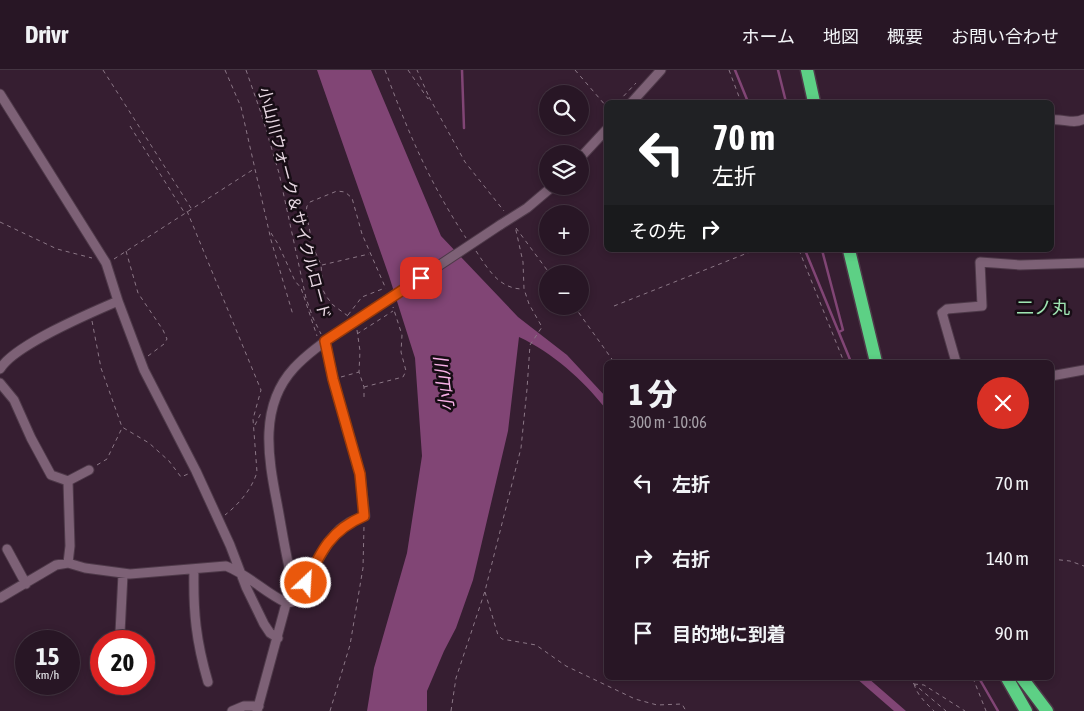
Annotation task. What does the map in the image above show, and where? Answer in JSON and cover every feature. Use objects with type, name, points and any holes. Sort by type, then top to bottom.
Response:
[{"type":"highway","points":[[807,70],[814,100]]},
{"type":"highway","points":[[849,252],[876,360]]},
{"type":"highway","points":[[1009,680],[1026,711]]},
{"type":"highway","points":[[1024,680],[1047,711]]},
{"type":"street","points":[[634,100],[661,70]]},
{"type":"street","points":[[0,94],[106,263],[118,301],[140,358],[159,400],[196,471],[264,624],[270,633],[278,638]]},
{"type":"street","points":[[1054,119],[1074,122],[1084,118]]},
{"type":"street","points":[[589,148],[604,132]]},
{"type":"street","points":[[232,711],[244,706],[258,708],[278,638],[290,584],[289,566],[270,466],[268,435],[275,401],[283,384],[293,368],[322,343],[527,208],[542,195]]},
{"type":"street","points":[[955,360],[942,313],[946,309],[982,306],[980,262],[1020,265],[1084,263]]},
{"type":"street","points":[[0,369],[4,361],[37,339],[118,301]]},
{"type":"street","points":[[0,598],[56,565],[68,563],[85,568],[123,574],[226,566],[240,571],[278,599],[287,603],[296,601],[322,550],[330,540],[340,529],[364,516],[360,474],[322,343]]},
{"type":"street","points":[[1054,375],[1084,370]]},
{"type":"street","points":[[0,383],[14,400],[31,438],[51,475],[68,481],[89,470]]},
{"type":"street","points":[[68,481],[70,546],[68,563]]},
{"type":"street","points":[[7,549],[26,584]]},
{"type":"street","points":[[194,569],[195,624],[208,682]]},
{"type":"street","points":[[120,630],[123,574]]},
{"type":"path","points":[[103,70],[191,208]]},
{"type":"path","points":[[225,70],[241,106],[254,170],[293,315]]},
{"type":"path","name":"小山川ウォーク＆サイクルロード","points":[[246,70],[279,173],[306,298],[322,343]]},
{"type":"path","points":[[385,70],[410,138],[429,176],[469,242]]},
{"type":"path","points":[[408,70],[426,99],[429,97]]},
{"type":"path","points":[[417,70],[429,97],[465,162],[505,212]]},
{"type":"path","points":[[575,70],[604,104]]},
{"type":"path","points":[[729,70],[740,100]]},
{"type":"path","points":[[620,100],[636,84]]},
{"type":"path","points":[[130,126],[184,213]]},
{"type":"path","points":[[0,222],[57,249],[106,263],[254,170]]},
{"type":"path","points":[[350,318],[333,306],[326,296],[322,284],[321,265],[313,247],[308,227],[306,212],[310,202],[337,191],[345,192],[352,198],[362,234],[388,293]]},
{"type":"path","points":[[187,211],[261,394],[253,419],[257,472],[255,480],[235,507],[218,519]]},
{"type":"path","points":[[451,711],[456,678],[485,591],[521,448],[528,389],[530,345],[542,327],[524,289],[523,262],[516,228],[543,265]]},
{"type":"path","points":[[270,233],[278,244],[295,280],[301,288],[322,343]]},
{"type":"path","points":[[474,248],[492,275],[514,288],[524,289]]},
{"type":"path","points":[[126,251],[138,293],[167,339],[164,344],[149,355],[140,358]]},
{"type":"path","points":[[614,306],[750,252]]},
{"type":"path","points":[[800,252],[843,360]]},
{"type":"path","points":[[321,265],[370,253]]},
{"type":"path","points":[[348,316],[362,298],[385,288]]},
{"type":"path","points":[[364,387],[405,375],[406,365],[400,352],[402,335],[391,302]]},
{"type":"path","points":[[357,334],[394,310]]},
{"type":"path","points":[[90,313],[101,368],[122,427],[149,443],[169,461],[181,477],[196,471]]},
{"type":"path","points":[[580,315],[613,360]]},
{"type":"path","points":[[356,328],[364,399]]},
{"type":"path","points":[[347,376],[360,372]]},
{"type":"path","points":[[89,470],[106,459],[122,427]]},
{"type":"path","points":[[330,711],[350,645],[363,568],[364,516]]},
{"type":"path","points":[[1054,559],[1070,561],[1084,566]]},
{"type":"path","points":[[485,591],[498,636],[536,645],[566,666],[635,699],[657,705],[682,704],[686,711]]},
{"type":"path","points":[[909,680],[946,711]]},
{"type":"path","points":[[974,680],[986,711]]},
{"type":"path","points":[[914,684],[921,697],[934,711]]},
{"type":"path","points":[[914,684],[924,685],[965,711]]},
{"type":"water","name":"小山川","points":[[317,70],[371,70],[441,236],[518,317],[567,355],[604,395],[604,407],[587,387],[566,368],[532,343],[519,337],[508,431],[473,580],[456,628],[427,691],[427,711],[367,711],[374,668],[407,553],[422,456],[415,358],[389,276]]},
{"type":"water","points":[[858,680],[870,680],[906,711],[894,711]]},
{"type":"waterway","points":[[462,70],[464,128]]},
{"type":"waterway","points":[[735,70],[747,100]]},
{"type":"waterway","points":[[778,70],[786,100]]},
{"type":"waterway","points":[[806,252],[850,360]]},
{"type":"waterway","points":[[823,252],[843,330],[839,332]]},
{"type":"waterway","points":[[980,680],[998,711]]},
{"type":"district","name":"二ノ丸","points":[[1043,307]]},
{"type":"route","points":[[306,583],[322,550],[330,540],[340,529],[364,516],[362,485],[357,460],[333,379],[325,341],[421,278]]}]
